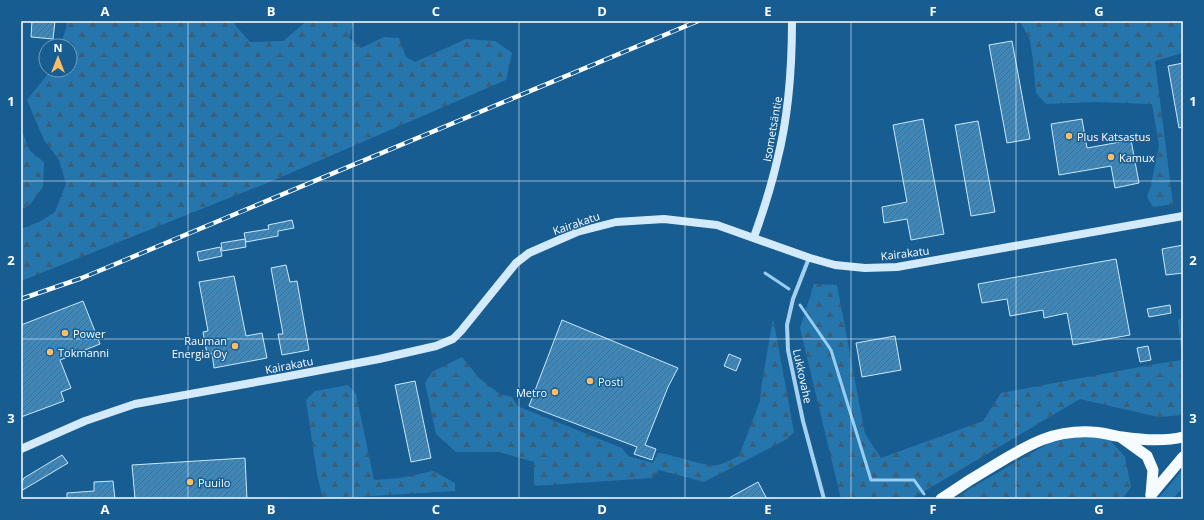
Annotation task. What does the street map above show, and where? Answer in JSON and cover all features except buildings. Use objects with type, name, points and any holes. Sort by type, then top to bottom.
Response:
[{"type":"highway","points":[[941,499],[1032,443],[1044,438],[1080,431],[1154,440],[1183,437]]},
{"type":"highway","points":[[1121,437],[1147,456],[1153,470],[1150,497]]},
{"type":"highway","points":[[1150,497],[1183,458]]},
{"type":"main road","name":"Isometsäntie","points":[[754,237],[778,161],[783,135],[790,90],[792,21]]},
{"type":"main road","name":"Kairakatu","points":[[21,449],[85,421],[135,404],[379,359],[436,346],[452,339],[461,331],[516,263],[529,252],[577,232],[616,222],[664,219],[717,225],[810,258],[835,265],[857,267],[897,267],[1183,216]]},
{"type":"street","name":"Lukkovahe","points":[[810,258],[794,299],[787,325],[788,350],[802,414],[824,499]]},
{"type":"green space","points":[[67,21],[234,21],[235,25],[250,42],[283,41],[307,21],[354,21],[349,38],[361,48],[384,37],[399,38],[406,57],[415,62],[466,39],[495,41],[512,53],[506,80],[272,181],[21,281],[21,229],[41,221],[55,212],[66,184],[59,160],[44,140],[27,100],[45,78],[78,78],[78,38],[63,38]]},
{"type":"green space","points":[[1022,21],[1183,21],[1183,53],[1155,61],[1173,204],[1153,207],[1147,197],[1159,145],[1152,104],[1095,102],[1046,104],[1036,93],[1030,40],[1021,23]]},
{"type":"green space","points":[[21,129],[30,151],[44,162],[43,187],[29,206],[21,209]]},
{"type":"green space","points":[[814,284],[837,285],[865,434],[881,458],[983,421],[1001,393],[1182,360],[1178,320],[1183,317],[1183,415],[1158,417],[1080,399],[911,499],[841,499],[800,328]]},
{"type":"green space","points":[[773,318],[794,432],[787,439],[704,482],[659,470],[652,478],[534,486],[534,462],[499,452],[456,452],[436,434],[425,383],[432,372],[462,357],[480,379],[500,394],[512,397],[517,406],[622,448],[628,456],[653,463],[658,453],[706,465],[721,464],[739,456],[760,401]]},
{"type":"green space","points":[[348,385],[356,394],[374,480],[400,478],[433,471],[455,483],[455,491],[323,499],[317,474],[306,400],[315,391]]},
{"type":"green space","points":[[1091,437],[1110,440],[1125,457],[1131,487],[1122,499],[955,499],[971,488],[1049,443],[1071,438]]},
{"type":"green space","points":[[1183,469],[1183,488],[1172,499],[1158,499]]},
{"type":"waterway","points":[[765,273],[789,289]]},
{"type":"waterway","points":[[800,305],[831,350],[871,480],[914,480],[924,494]]},
{"type":"railway","points":[[21,299],[82,278],[698,21]]},
{"type":"place","name":"Plus Katsastus","points":[[1069,136]]},
{"type":"place","name":"Kamux","points":[[1111,157]]},
{"type":"place","name":"Power","points":[[65,333]]},
{"type":"place","name":"Rauman Energia Oy","points":[[235,346]]},
{"type":"place","name":"Tokmanni","points":[[50,352]]},
{"type":"place","name":"Posti","points":[[590,381]]},
{"type":"place","name":"Metro","points":[[555,392]]},
{"type":"place","name":"Puuilo","points":[[190,482]]}]
